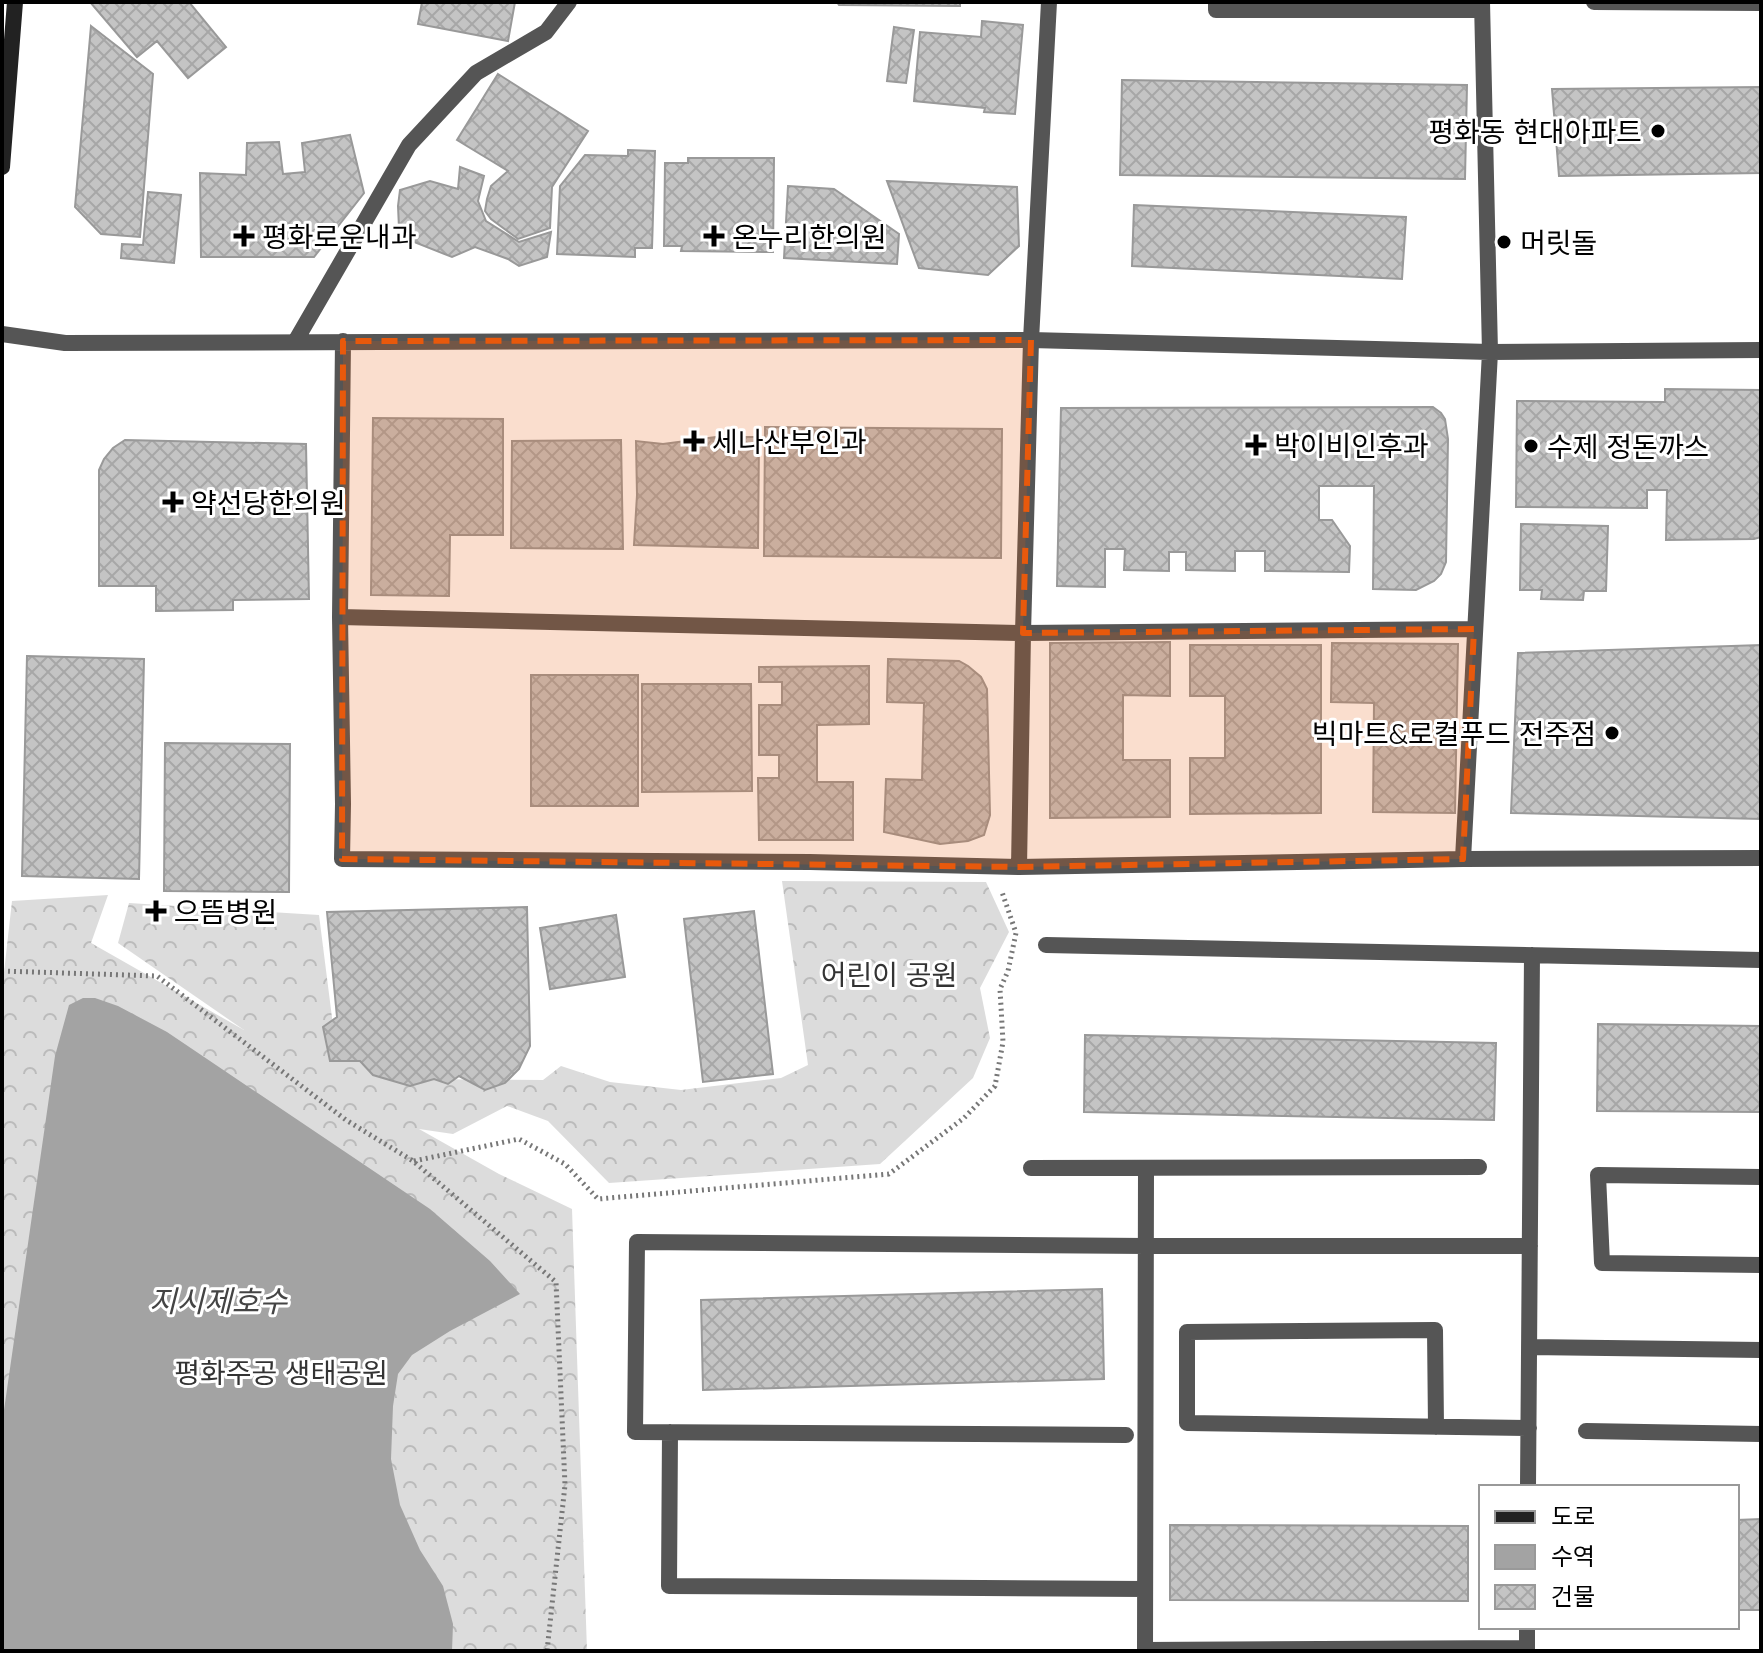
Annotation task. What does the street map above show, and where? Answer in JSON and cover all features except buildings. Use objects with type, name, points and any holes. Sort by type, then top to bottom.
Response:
[{"type":"street","points":[[2,167],[15,2]]},
{"type":"street","points":[[295,342],[409,145],[476,73],[546,32],[569,2]]},
{"type":"street","points":[[1019,867],[1031,340],[1049,2]]},
{"type":"street","points":[[1216,2],[1216,10],[1482,6],[1490,352],[1463,859]]},
{"type":"street","points":[[1594,2],[1761,3]]},
{"type":"street","points":[[2,334],[65,343],[1031,340],[1490,352],[1761,350]]},
{"type":"street","points":[[343,341],[340,617],[342,859],[810,862],[1019,867],[1463,859],[1761,858]]},
{"type":"street","points":[[340,617],[1023,633],[1474,629]]},
{"type":"street","points":[[1046,945],[1761,960]]},
{"type":"street","points":[[1528,1485],[1532,955]]},
{"type":"street","points":[[1031,1168],[1479,1167]]},
{"type":"street","points":[[1146,1168],[1145,1650],[1527,1649]]},
{"type":"street","points":[[1761,1177],[1598,1175],[1602,1263],[1761,1265]]},
{"type":"street","points":[[1126,1435],[635,1432],[637,1242],[1530,1246]]},
{"type":"street","points":[[1436,1427],[1435,1330],[1187,1332],[1187,1423],[1436,1427],[1529,1428]]},
{"type":"street","points":[[1529,1347],[1761,1350]]},
{"type":"street","points":[[1586,1431],[1761,1434]]},
{"type":"street","points":[[670,1432],[669,1586],[1145,1589]]},
{"type":"path","points":[[413,1161],[519,1139],[565,1164],[598,1199],[889,1174],[964,1118],[995,1086],[1003,1042],[1000,989],[1008,971],[1016,933],[1001,890]]},
{"type":"path","points":[[2,971],[157,976],[346,1120],[413,1161],[556,1282],[565,1485],[547,1651]]},
{"type":"highlighted area","points":[[1031,340],[1023,633],[1474,629],[1463,859],[1019,867],[342,859],[343,341]]},
{"type":"green space","name":"평화주공 생태공원","points":[[782,881],[986,882],[1009,932],[980,988],[990,1038],[973,1078],[880,1164],[609,1183],[548,1121],[507,1106],[453,1134],[419,1129],[499,1174],[572,1209],[587,1651],[2,1651],[2,990],[12,901],[108,895],[91,943],[244,1030],[118,943],[129,903],[319,915],[336,1049],[394,1079],[543,1080],[561,1066],[610,1082],[681,1090],[781,1078],[808,1065]]},
{"type":"water","name":"지시제호수","points":[[83,998],[95,998],[118,1006],[167,1032],[430,1209],[490,1261],[520,1294],[412,1355],[398,1374],[391,1459],[400,1505],[420,1550],[443,1586],[453,1624],[452,1651],[2,1651],[2,1424],[55,1056],[69,1005]]},
{"type":"place","name":"평화동 현대아파트","points":[[1658,131]]},
{"type":"place","name":"평화로운내과","points":[[244,236]]},
{"type":"place","name":"온누리한의원","points":[[714,236]]},
{"type":"place","name":"머릿돌","points":[[1504,242]]},
{"type":"place","name":"세나산부인과","points":[[694,441]]},
{"type":"place","name":"박이비인후과","points":[[1256,445]]},
{"type":"place","name":"수제 정돈까스","points":[[1531,446]]},
{"type":"place","name":"약선당한의원","points":[[173,502]]},
{"type":"place","name":"빅마트&로컬푸드 전주점","points":[[1612,733]]},
{"type":"place","name":"으뜸병원","points":[[156,911]]},
{"type":"park label","name":"어린이 공원","points":[[889,974]]}]
